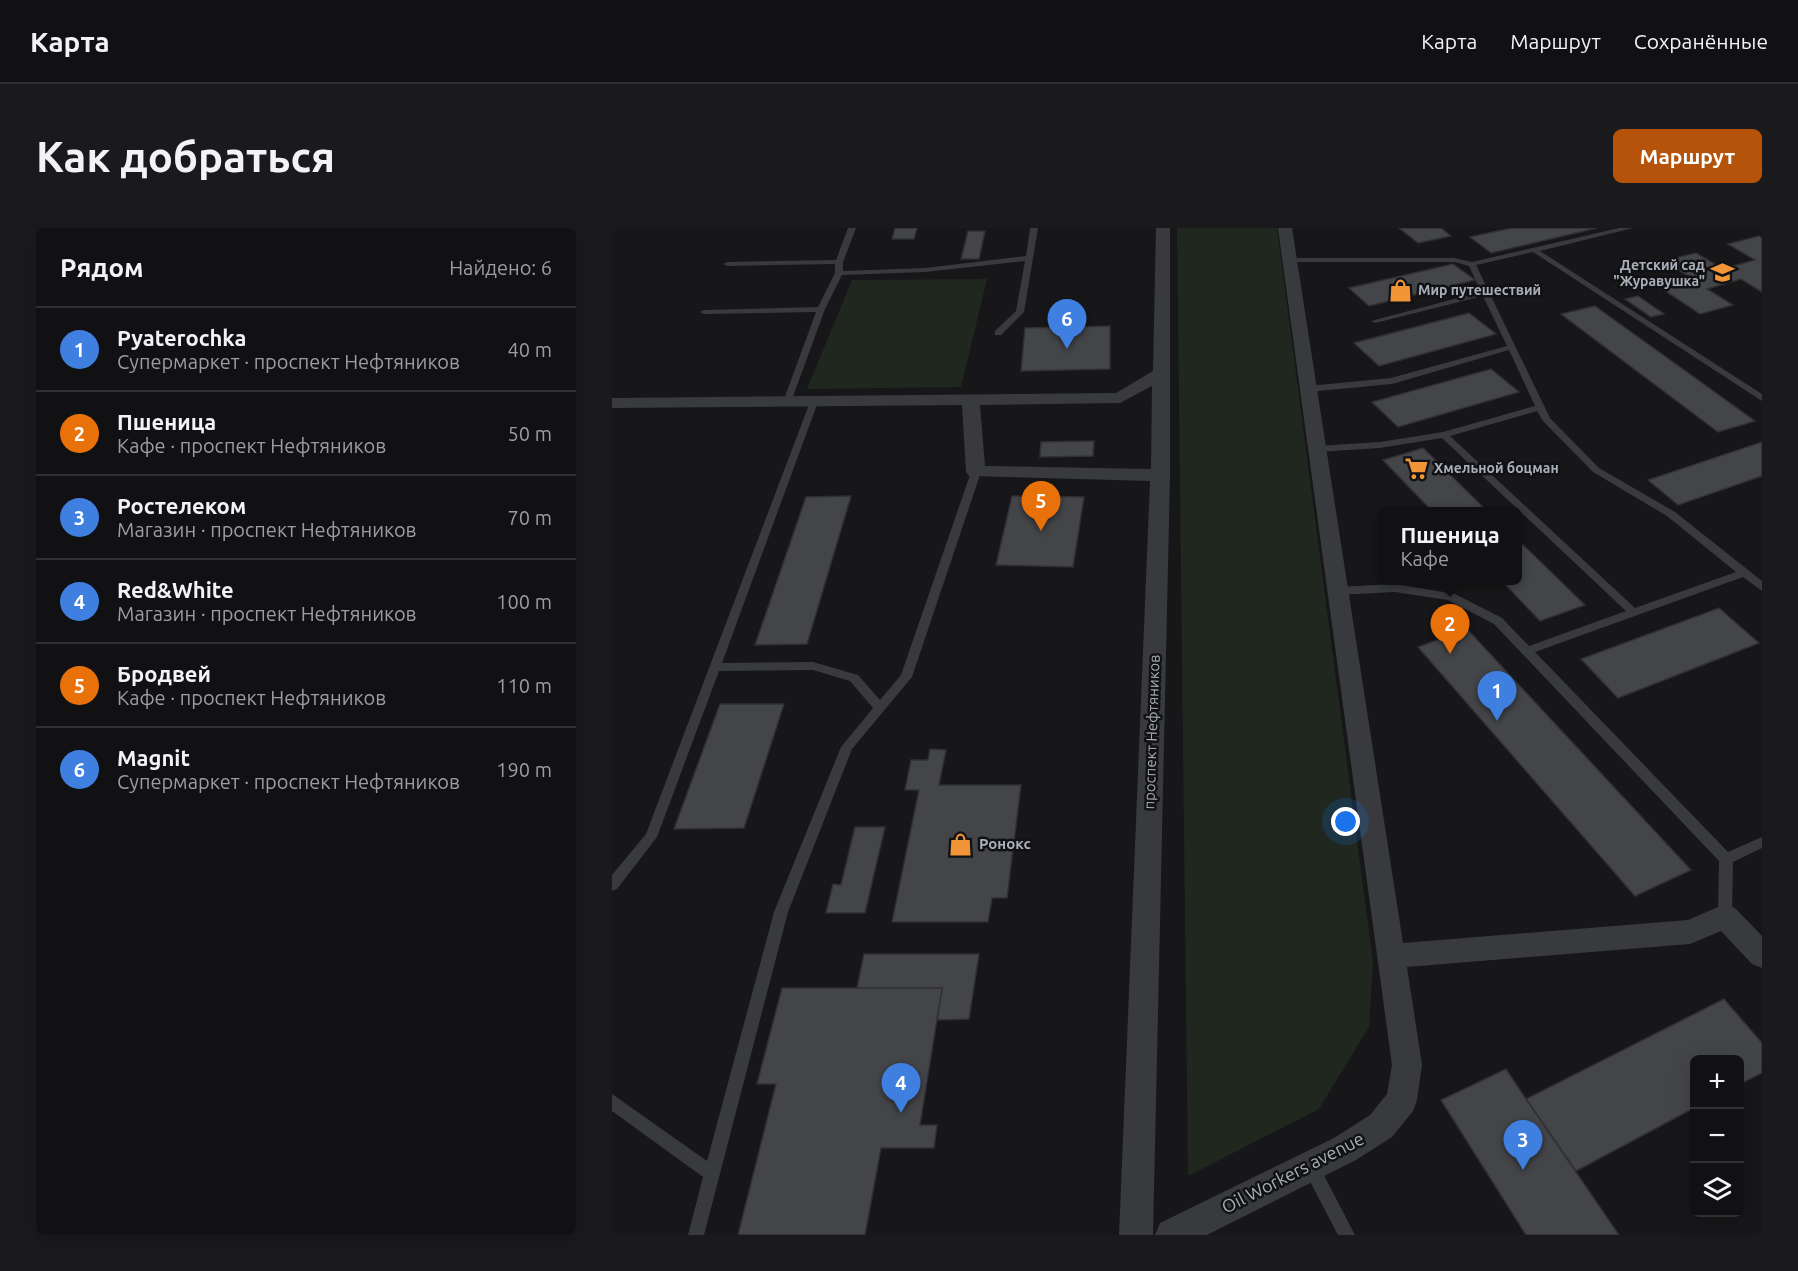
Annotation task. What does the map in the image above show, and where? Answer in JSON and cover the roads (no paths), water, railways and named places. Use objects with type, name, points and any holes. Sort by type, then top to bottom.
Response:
[{"type":"street","name":"проспект Нефтяников","points":[[1136,1235],[1160,475],[1163,228]]},
{"type":"street","points":[[1285,228],[1391,956],[1690,932],[1725,916],[1762,955]]},
{"type":"street","points":[[612,404],[1120,398],[1161,373]]},
{"type":"street","points":[[971,400],[976,472],[1160,475]]},
{"type":"street","name":"Oil Workers avenue","points":[[1172,1235],[1310,1166],[1382,1126],[1402,1100],[1407,1065],[1391,956]]},
{"type":"lane","points":[[787,402],[821,309],[839,273],[839,262],[852,228]]},
{"type":"lane","points":[[998,333],[1020,312],[1034,228]]},
{"type":"lane","points":[[1289,260],[1455,260],[1472,264],[1629,228]]},
{"type":"lane","points":[[1533,250],[1762,398]]},
{"type":"lane","points":[[839,273],[926,270],[1029,258]]},
{"type":"lane","points":[[727,264],[839,262]]},
{"type":"lane","points":[[1472,264],[1546,419],[1596,470],[1671,514],[1762,588]]},
{"type":"lane","points":[[1375,321],[1486,293]]},
{"type":"lane","points":[[704,312],[821,309]]},
{"type":"lane","points":[[1308,388],[1392,381],[1512,346]]},
{"type":"lane","points":[[612,885],[651,837],[813,402]]},
{"type":"lane","points":[[1317,449],[1380,445],[1444,435],[1540,407]]},
{"type":"lane","points":[[1444,435],[1521,507]]},
{"type":"lane","points":[[696,1235],[781,912],[847,747],[906,677],[976,472]]},
{"type":"lane","points":[[1522,508],[1634,613]]},
{"type":"lane","points":[[1527,651],[1744,573]]},
{"type":"lane","points":[[1338,591],[1395,588],[1451,597],[1498,621],[1726,859],[1725,916]]},
{"type":"lane","points":[[714,667],[813,666],[855,678],[880,708]]},
{"type":"lane","points":[[1726,859],[1762,842]]},
{"type":"lane","points":[[612,1102],[712,1174]]},
{"type":"lane","points":[[1310,1166],[1347,1235]]},
{"type":"place","name":"Детский сад \"Журавушка\"","points":[[1723,273]]},
{"type":"place","name":"Мир путешествий","points":[[1400,290]]},
{"type":"place","name":"Magnit","points":[[1067,349]]},
{"type":"place","name":"Хмельной боцман","points":[[1416,468]]},
{"type":"place","name":"Бродвей","points":[[1041,531]]},
{"type":"place","name":"Пшеница","points":[[1450,654]]},
{"type":"place","name":"Pyaterochka","points":[[1497,721]]},
{"type":"place","name":"Ронокс","points":[[961,844]]},
{"type":"place","name":"Red&White","points":[[901,1113]]},
{"type":"place","name":"Ростелеком","points":[[1523,1170]]}]
